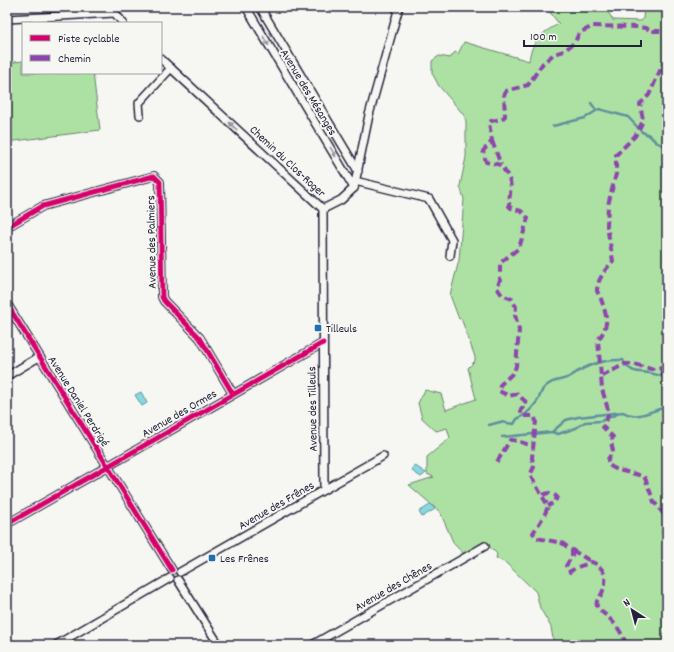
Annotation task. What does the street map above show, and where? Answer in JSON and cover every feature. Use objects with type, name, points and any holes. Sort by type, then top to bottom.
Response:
[{"type":"street","name":"Avenue des Mésanges","points":[[246,7],[354,184]]},
{"type":"street","name":"Avenue des Mésanges","points":[[260,7],[358,171]]},
{"type":"street","points":[[399,7],[369,115],[354,184],[429,199],[452,240],[450,256]]},
{"type":"street","points":[[7,19],[112,10],[122,22]]},
{"type":"street","name":"Chemin du Clos-Roger","points":[[162,60],[323,209],[341,200],[354,184]]},
{"type":"street","points":[[140,115],[138,103],[171,68]]},
{"type":"street","name":"Avenue des Palmiers","points":[[7,228],[43,206],[151,175],[158,179],[162,297],[164,301],[200,338],[233,394]]},
{"type":"street","name":"Avenue des Tilleuls","points":[[323,209],[324,489]]},
{"type":"street","name":"Avenue Daniel Perdrigé","points":[[7,304],[172,570]]},
{"type":"street","name":"Avenue des Ormes","points":[[7,524],[323,343]]},
{"type":"street","points":[[7,376],[40,357]]},
{"type":"street","name":"Avenue des Frênes","points":[[180,572],[383,456]]},
{"type":"street","name":"Avenue des Chênes","points":[[312,645],[485,546]]},
{"type":"street","points":[[170,578],[169,573],[175,569],[180,572],[181,576],[178,580]]},
{"type":"street","points":[[170,578],[173,581],[178,580]]},
{"type":"street","points":[[56,645],[170,578]]},
{"type":"street","points":[[178,580],[218,645]]},
{"type":"green space","points":[[546,7],[605,7],[613,20],[641,21],[643,19],[644,7],[667,7],[667,645],[554,645],[551,627],[540,608],[536,592],[506,563],[496,558],[497,554],[484,541],[465,555],[454,544],[440,512],[409,485],[434,477],[427,474],[427,457],[450,438],[447,428],[436,431],[422,418],[418,403],[425,390],[441,394],[446,410],[476,399],[468,368],[475,361],[475,357],[461,318],[459,319],[450,295],[459,260],[464,199],[460,186],[466,157],[466,121],[464,115],[439,86],[432,73],[432,61],[439,56],[450,58],[455,52],[458,54],[464,42],[529,61],[532,48],[538,38],[547,30],[559,24]]},
{"type":"green space","points":[[22,61],[22,74],[93,74],[100,130],[7,142],[7,63]]},
{"type":"water","points":[[141,392],[147,403],[142,406],[135,395]]},
{"type":"water","points":[[414,465],[426,473],[421,477],[412,471]]},
{"type":"water","points":[[431,504],[435,509],[422,517],[419,512]]},
{"type":"waterway","points":[[591,103],[596,110]]},
{"type":"waterway","points":[[553,126],[585,118],[599,109],[628,117],[642,132],[666,147]]},
{"type":"waterway","points":[[489,425],[500,422],[514,424],[517,419],[534,406],[543,389],[550,383],[567,378],[589,366],[602,362],[623,360],[629,368],[637,372],[649,373],[667,378]]},
{"type":"waterway","points":[[660,376],[667,366]]},
{"type":"waterway","points":[[502,437],[552,432],[566,420],[578,417],[623,412],[639,415],[667,407]]},
{"type":"waterway","points":[[552,432],[558,434],[576,428],[585,422],[601,421],[617,414]]},
{"type":"marked path","points":[[626,645],[623,636],[617,627],[597,606],[597,601],[605,584],[603,571],[592,562],[575,568],[570,572],[566,566],[572,556],[572,550],[562,543],[537,538],[533,533],[548,506],[530,475],[534,467],[532,458],[536,421],[534,416],[524,416],[521,414],[521,410],[526,403],[517,394],[509,396],[499,391],[500,385],[514,372],[516,366],[519,330],[515,315],[516,307],[512,299],[502,295],[497,288],[500,280],[500,263],[519,248],[528,218],[521,211],[509,206],[510,181],[501,165],[486,162],[483,151],[492,141],[489,123],[491,121],[502,119],[505,116],[504,96],[506,91],[528,85],[543,63],[554,54],[564,51],[575,42],[579,33],[593,26],[638,27],[646,28],[651,31],[667,31]]},
{"type":"marked path","points":[[667,59],[663,64],[649,95],[640,104],[643,120],[641,125],[635,136],[616,155],[616,174],[608,205],[607,226],[613,261],[600,278],[597,287],[606,316],[606,325],[598,340],[602,389],[609,413],[603,427],[613,437],[611,442],[613,451],[608,459],[608,464],[620,471],[636,474],[645,478],[654,502],[666,517],[663,532],[667,545]]},
{"type":"marked path","points":[[492,141],[501,165]]},
{"type":"marked path","points":[[602,376],[625,364],[634,364],[651,369],[660,368],[662,371],[667,372]]},
{"type":"marked path","points":[[497,462],[510,440],[533,444]]},
{"type":"marked path","points":[[543,495],[550,493],[557,497],[555,502],[548,506]]},
{"type":"marked path","points":[[572,550],[592,562]]},
{"type":"cycle path","points":[[7,227],[43,206],[154,176],[160,182],[162,297],[164,301],[200,338],[233,394]]},
{"type":"cycle path","points":[[7,304],[172,570]]},
{"type":"cycle path","points":[[7,524],[323,343]]},
{"type":"place","name":"Tilleuls","points":[[318,328]]},
{"type":"place","name":"Les Frênes","points":[[212,558]]}]
